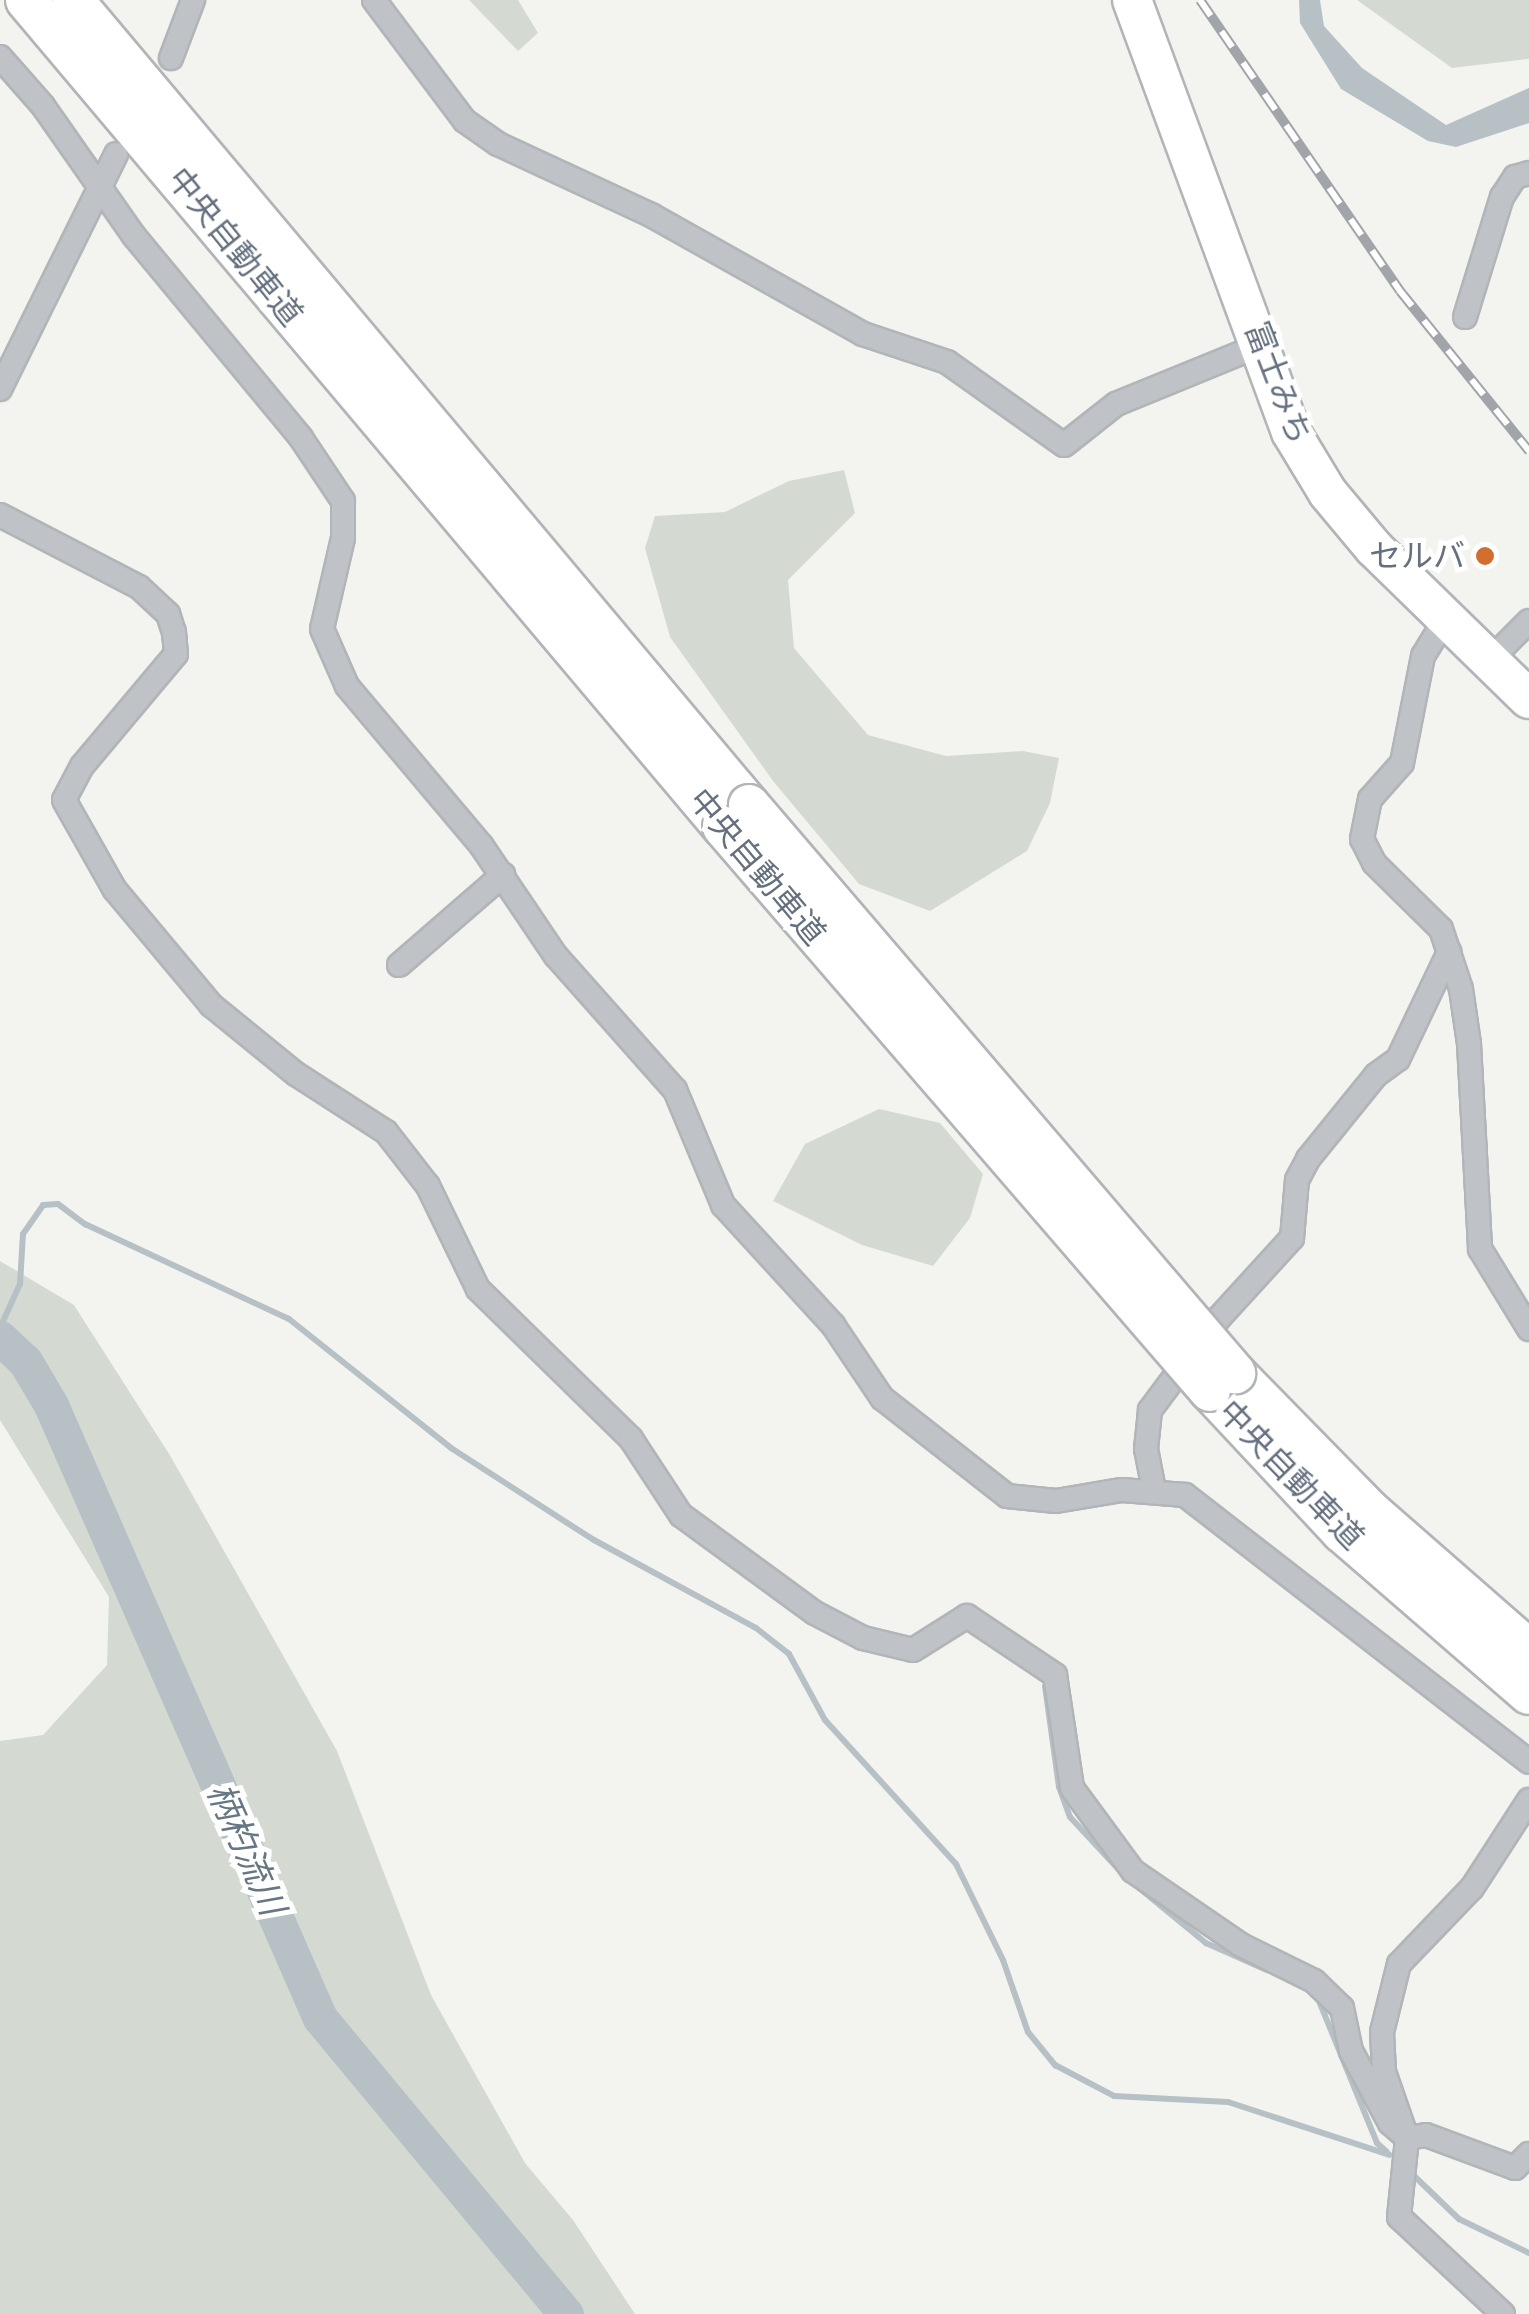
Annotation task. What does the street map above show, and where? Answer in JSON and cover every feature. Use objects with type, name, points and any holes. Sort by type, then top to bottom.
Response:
[{"type":"highway","name":"中央自動車道","points":[[26,0],[736,816],[1222,1382],[1342,1532],[1529,1694]]},
{"type":"highway","name":"中央自動車道","points":[[73,0],[736,816]]},
{"type":"highway","name":"富士みち","points":[[1132,0],[1263,344],[1291,432],[1328,493],[1445,620],[1529,699]]},
{"type":"highway","name":"中央自動車道","points":[[1222,1382],[1529,1650]]},
{"type":"street","points":[[172,58],[193,0]]},
{"type":"street","points":[[374,0],[465,121],[498,144],[651,215],[863,334],[947,362],[1012,414],[1064,445],[1116,404],[1263,344]]},
{"type":"street","points":[[0,57],[328,476],[343,501],[343,538],[324,604],[331,659],[503,875],[556,956],[675,1090],[723,1205],[833,1324],[882,1398],[1007,1496],[1056,1501],[1154,1490],[1185,1495],[1529,1762]]},
{"type":"street","points":[[0,389],[102,191],[116,154]]},
{"type":"street","points":[[1465,317],[1502,197],[1515,177],[1529,172]]},
{"type":"street","points":[[0,515],[139,587],[168,614],[176,654],[82,766],[64,800],[115,890],[212,1006],[296,1074],[386,1132],[428,1186],[478,1288],[630,1439],[682,1515],[815,1614],[862,1638],[913,1650],[967,1616],[1055,1675],[1072,1788],[1092,1822],[1133,1871],[1241,1945],[1314,1982],[1342,2008],[1350,2051],[1390,2122],[1407,2138],[1426,2136],[1515,2168],[1529,2154]]},
{"type":"street","points":[[1445,620],[1422,656],[1402,763],[1370,798],[1362,840],[1374,863],[1441,929],[1449,952],[1461,989],[1474,1091],[1470,1134],[1480,1248],[1529,1330]]},
{"type":"street","points":[[1490,660],[1529,621]]},
{"type":"street","points":[[399,965],[503,875]]},
{"type":"street","points":[[1154,1490],[1146,1449],[1150,1410],[1218,1319],[1292,1238],[1297,1180],[1308,1159],[1376,1076],[1398,1059],[1449,952]]},
{"type":"street","points":[[1503,2314],[1399,2217],[1407,2138],[1384,2072],[1382,2032],[1399,1964],[1472,1888],[1529,1800]]},
{"type":"shaded area","points":[[469,0],[518,0],[538,33],[518,51]]},
{"type":"shaded area","points":[[1299,0],[1320,0],[1324,26],[1362,68],[1446,125],[1529,88],[1529,123],[1456,147],[1428,141],[1341,89],[1300,23]]},
{"type":"shaded area","points":[[1357,0],[1529,0],[1529,59],[1452,68]]},
{"type":"shaded area","points":[[844,470],[855,513],[788,580],[794,648],[868,735],[946,756],[1023,751],[1059,758],[1050,803],[1027,851],[930,911],[859,884],[773,781],[670,637],[645,548],[655,516],[725,512],[789,481]]},
{"type":"shaded area","points":[[879,1109],[940,1123],[983,1174],[970,1218],[933,1266],[862,1245],[773,1201],[805,1144]]},
{"type":"shaded area","points":[[0,1261],[74,1305],[171,1457],[337,1751],[431,1995],[525,2163],[573,2220],[635,2314],[0,2314],[0,1741],[43,1735],[107,1665],[109,1597],[0,1420]]},
{"type":"waterway","points":[[0,1328],[20,1284],[23,1234],[43,1205],[58,1204],[85,1224],[289,1319],[451,1448],[594,1540],[756,1628],[789,1654],[825,1720],[956,1864],[1003,1960],[1028,2032],[1055,2065],[1114,2096],[1228,2102],[1390,2155]]},
{"type":"waterway","name":"柄杓流川","points":[[0,1338],[25,1361],[51,1405],[320,2018],[566,2314]]},
{"type":"waterway","points":[[1045,1686],[1059,1787],[1070,1817],[1119,1870]]},
{"type":"waterway","points":[[1139,1888],[1206,1943],[1267,1970]]},
{"type":"waterway","points":[[1317,1996],[1377,2143],[1387,2152]]},
{"type":"waterway","points":[[1408,2170],[1459,2219],[1529,2253]]},
{"type":"railway","points":[[1200,0],[1400,291],[1529,451]]},
{"type":"place","name":"セルバ","points":[[1485,556]]}]
